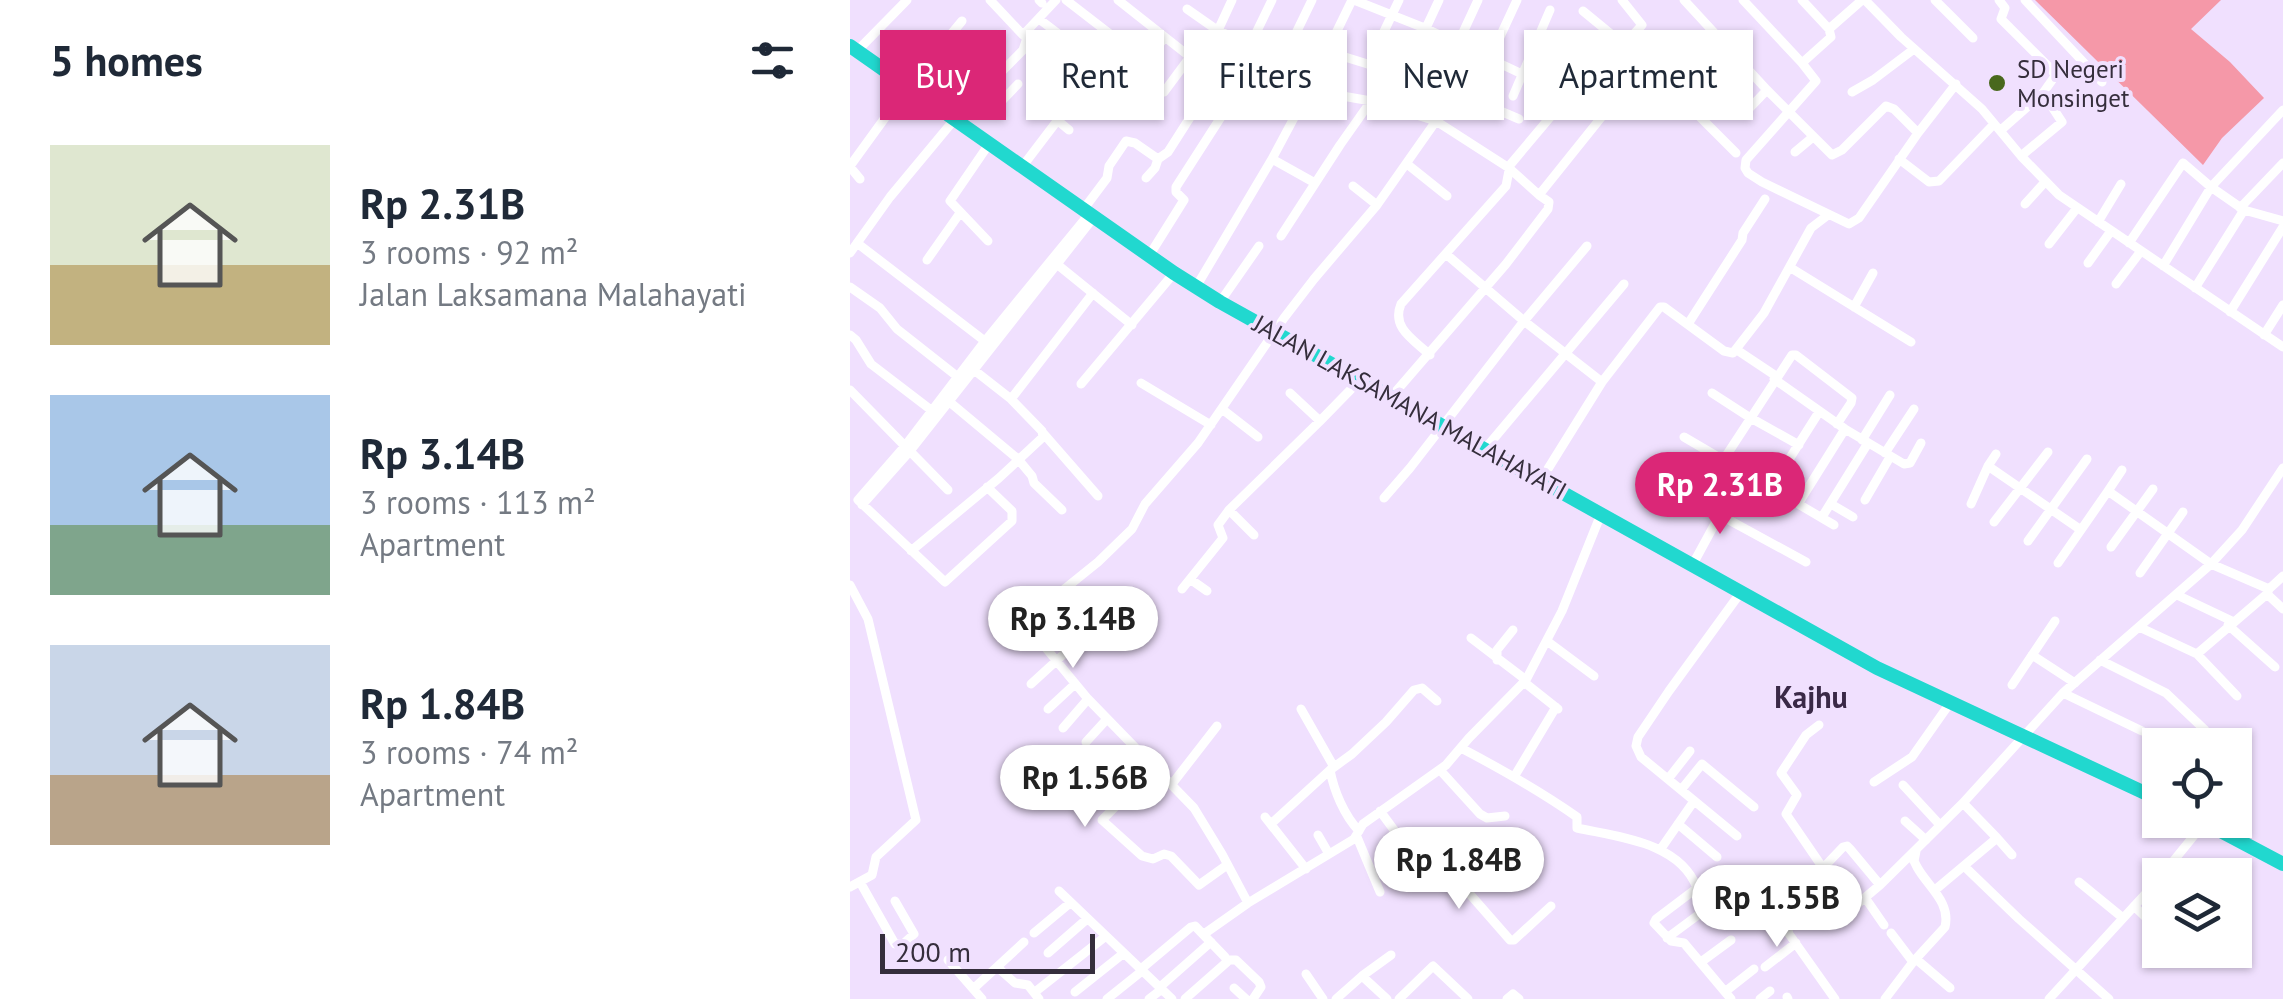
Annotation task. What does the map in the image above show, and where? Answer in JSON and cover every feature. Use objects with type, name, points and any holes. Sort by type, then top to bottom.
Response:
[{"type":"highway","name":"JALAN LAKSAMANA MALAHAYATI","points":[[854,49],[880,67]]},
{"type":"highway","name":"JALAN LAKSAMANA MALAHAYATI","points":[[954,120],[1220,302],[1877,668],[2142,792]]},
{"type":"highway","points":[[2234,838],[2283,864]]},
{"type":"street","points":[[854,49],[908,0]]},
{"type":"street","points":[[990,0],[1027,38],[1023,50],[1006,67]]},
{"type":"street","points":[[1023,35],[1056,0]]},
{"type":"street","points":[[1066,0],[1105,30]]},
{"type":"street","points":[[1118,0],[1192,58],[1164,92]]},
{"type":"street","points":[[1187,9],[1216,30],[1232,0]]},
{"type":"street","points":[[1257,30],[1272,0]]},
{"type":"street","points":[[1297,30],[1312,0]]},
{"type":"street","points":[[1338,30],[1353,0],[1426,29],[1440,0]]},
{"type":"street","points":[[1385,30],[1399,0]]},
{"type":"street","points":[[1464,30],[1478,0]]},
{"type":"street","points":[[1503,30],[1517,0]]},
{"type":"street","points":[[1622,0],[1642,25],[1638,30]]},
{"type":"street","points":[[1684,0],[1711,30]]},
{"type":"street","points":[[1743,0],[1816,81],[1746,160],[1744,168],[1762,182],[1827,216],[1850,224],[1856,222],[1956,84]]},
{"type":"street","points":[[1802,0],[1832,37],[1802,64]]},
{"type":"street","points":[[1829,29],[1864,0],[1956,84],[2045,182],[2077,208],[2283,347]]},
{"type":"street","points":[[1935,0],[1973,38]]},
{"type":"street","points":[[1899,158],[1929,182],[1939,182],[1998,127],[2043,93],[2054,78],[2001,18],[2005,8],[1999,0]]},
{"type":"street","points":[[2025,0],[2102,82]]},
{"type":"street","points":[[1513,96],[1550,10]]},
{"type":"street","points":[[1583,11],[1606,30]]},
{"type":"street","points":[[1038,19],[1053,30]]},
{"type":"street","points":[[954,30],[962,20]]},
{"type":"street","points":[[1852,92],[1914,49]]},
{"type":"street","points":[[1504,66],[1522,74]]},
{"type":"street","points":[[1753,75],[1832,155],[1886,106],[1918,132]]},
{"type":"street","points":[[1006,97],[1018,84]]},
{"type":"street","points":[[1753,105],[1767,90]]},
{"type":"street","points":[[2021,156],[2062,122],[2043,93]]},
{"type":"street","points":[[1281,236],[1367,108]]},
{"type":"street","points":[[2163,266],[2210,188],[2283,110]]},
{"type":"street","points":[[1504,113],[1519,119]]},
{"type":"street","points":[[860,179],[850,167],[884,120]]},
{"type":"street","points":[[954,120],[852,248],[988,344]]},
{"type":"street","points":[[1146,178],[1188,120]]},
{"type":"street","points":[[1149,256],[1184,200],[1176,187],[1219,120]]},
{"type":"street","points":[[1196,286],[1292,120]]},
{"type":"street","points":[[1392,396],[1486,288],[1549,206],[1509,168],[1433,120]]},
{"type":"street","points":[[1430,354],[1401,328],[1397,316],[1401,304],[1506,186],[1509,168],[1548,120]]},
{"type":"street","points":[[1539,195],[1599,120]]},
{"type":"street","points":[[1704,120],[1736,152]]},
{"type":"street","points":[[1022,167],[1057,121],[1069,130]]},
{"type":"street","points":[[1248,903],[1194,808],[1088,699],[1026,624],[1026,619],[1098,562],[1132,529],[1146,504],[1211,425],[1314,279],[1377,205],[1436,121]]},
{"type":"street","points":[[1794,152],[1812,137]]},
{"type":"street","points":[[987,488],[1012,511],[1012,521],[948,580],[941,580],[862,505],[1089,214],[1109,166],[1126,141],[1158,159]]},
{"type":"street","points":[[988,241],[950,199],[989,144]]},
{"type":"street","points":[[1272,158],[1315,182]]},
{"type":"street","points":[[2129,243],[2183,163],[2210,188],[2242,209],[2282,220],[2230,312]]},
{"type":"street","points":[[1407,164],[1447,196]]},
{"type":"street","points":[[2195,288],[2242,209],[2283,164]]},
{"type":"street","points":[[2024,204],[2045,182]]},
{"type":"street","points":[[2098,222],[2121,184]]},
{"type":"street","points":[[1354,186],[1377,205]]},
{"type":"street","points":[[1688,324],[1747,237],[1767,200]]},
{"type":"street","points":[[2049,244],[2077,208]]},
{"type":"street","points":[[927,260],[960,213]]},
{"type":"street","points":[[1541,480],[1602,382],[1660,307],[1664,306],[1729,353],[1737,350],[1764,314],[1816,223],[1827,216]]},
{"type":"street","points":[[2088,263],[2111,231]]},
{"type":"street","points":[[1220,302],[1260,246]]},
{"type":"street","points":[[1384,498],[1588,246]]},
{"type":"street","points":[[2116,284],[2141,252]]},
{"type":"street","points":[[1446,254],[1602,382]]},
{"type":"street","points":[[1054,261],[1132,325]]},
{"type":"street","points":[[1791,268],[1911,342]]},
{"type":"street","points":[[1854,307],[1873,272]]},
{"type":"street","points":[[1080,384],[1174,273]]},
{"type":"street","points":[[1485,449],[1624,284]]},
{"type":"street","points":[[850,287],[880,308],[897,329],[961,380]]},
{"type":"street","points":[[1010,399],[1093,293]]},
{"type":"street","points":[[2264,335],[2283,304]]},
{"type":"street","points":[[850,335],[871,364],[935,413]]},
{"type":"street","points":[[961,380],[974,370],[988,344]]},
{"type":"street","points":[[1737,350],[1819,412],[1888,455],[1908,464],[1921,444]]},
{"type":"street","points":[[1724,459],[1775,378],[1791,356],[1796,355],[1853,400],[1798,504]]},
{"type":"street","points":[[974,370],[1010,399],[1098,496]]},
{"type":"street","points":[[1182,588],[1223,538],[1218,525],[1229,510],[1360,380]]},
{"type":"street","points":[[1141,383],[1211,425]]},
{"type":"street","points":[[1712,392],[1798,445]]},
{"type":"street","points":[[1290,393],[1320,422]]},
{"type":"street","points":[[852,395],[948,490]]},
{"type":"street","points":[[1822,518],[1890,395]]},
{"type":"street","points":[[946,399],[1018,459],[1034,483],[1062,510]]},
{"type":"street","points":[[1866,500],[1914,408]]},
{"type":"street","points":[[1222,410],[1258,437]]},
{"type":"street","points":[[1788,461],[1819,412]]},
{"type":"street","points":[[911,550],[987,488],[1042,439],[1043,433]]},
{"type":"street","points":[[1684,436],[1834,525]]},
{"type":"street","points":[[1994,522],[2048,452]]},
{"type":"street","points":[[1971,504],[1996,454]]},
{"type":"street","points":[[2028,541],[2087,458]]},
{"type":"street","points":[[1988,466],[2081,530]]},
{"type":"street","points":[[1813,900],[1828,918],[1836,921],[1866,899],[1963,803],[2064,693],[2211,564],[2242,530],[2283,468]]},
{"type":"street","points":[[2058,564],[2122,470]]},
{"type":"street","points":[[1693,564],[1743,472]]},
{"type":"street","points":[[1656,476],[1806,562]]},
{"type":"street","points":[[2111,547],[2153,489]]},
{"type":"street","points":[[2108,492],[2211,564],[2268,591],[2283,610]]},
{"type":"street","points":[[1830,504],[1854,517]]},
{"type":"street","points":[[1229,510],[1254,535]]},
{"type":"street","points":[[2140,573],[2184,512]]},
{"type":"street","points":[[1149,999],[1248,903],[1358,834],[1363,824],[1440,770],[1525,681],[1562,612],[1601,514]]},
{"type":"street","points":[[2196,654],[2283,576]]},
{"type":"street","points":[[1190,578],[1207,591]]},
{"type":"street","points":[[850,585],[858,609],[868,619],[916,820],[878,854],[873,874],[854,882],[895,944],[903,944],[914,934],[895,901]]},
{"type":"street","points":[[1737,836],[1641,757],[1636,746],[1668,691],[1741,592]]},
{"type":"street","points":[[2177,595],[2231,623],[2275,667]]},
{"type":"street","points":[[2012,685],[2054,620]]},
{"type":"street","points":[[2139,627],[2196,654],[2237,696]]},
{"type":"street","points":[[1031,684],[1089,630]]},
{"type":"street","points":[[1498,660],[1497,650],[1513,630]]},
{"type":"street","points":[[1471,638],[1558,709],[1514,777]]},
{"type":"street","points":[[1547,641],[1594,676]]},
{"type":"street","points":[[2032,655],[2075,683]]},
{"type":"street","points":[[2100,660],[2166,693],[2203,728]]},
{"type":"street","points":[[1048,709],[1076,684]]},
{"type":"street","points":[[1306,869],[1269,820],[1374,733],[1414,690],[1422,688],[1437,701]]},
{"type":"street","points":[[2064,693],[2142,731]]},
{"type":"street","points":[[1063,728],[1088,699]]},
{"type":"street","points":[[1874,782],[1912,757],[1950,703]]},
{"type":"street","points":[[1300,709],[1332,768],[1340,800],[1380,892]]},
{"type":"street","points":[[1086,742],[1107,719]]},
{"type":"street","points":[[1819,725],[1806,735],[1781,774],[1798,798],[1786,814],[1823,868]]},
{"type":"street","points":[[1172,784],[1217,726]]},
{"type":"street","points":[[1519,739],[1533,747]]},
{"type":"street","points":[[1461,748],[1577,817],[1577,828],[1660,850],[1691,874],[1697,888],[1654,921],[1655,926],[1671,941],[1684,943],[1728,995],[1796,943]]},
{"type":"street","points":[[1668,779],[1690,752]]},
{"type":"street","points":[[1681,790],[1702,764],[1754,807]]},
{"type":"street","points":[[1440,770],[1480,814],[1487,818],[1505,816]]},
{"type":"street","points":[[1902,784],[1940,825]]},
{"type":"street","points":[[1127,795],[1102,820],[1142,856],[1171,856],[1199,885],[1227,865]]},
{"type":"street","points":[[1660,850],[1694,801]]},
{"type":"street","points":[[1963,803],[2012,856]]},
{"type":"street","points":[[1380,811],[1426,873],[1448,868],[1510,940],[1551,906]]},
{"type":"street","points":[[1905,822],[1926,840]]},
{"type":"street","points":[[1678,824],[1717,857]]},
{"type":"street","points":[[1318,835],[1329,854]]},
{"type":"street","points":[[1934,890],[1996,838]]},
{"type":"street","points":[[1835,999],[1787,927],[1808,910],[1823,868],[1847,846],[1880,885]]},
{"type":"street","points":[[1885,999],[1947,921],[1944,906],[1917,868],[1916,851]]},
{"type":"street","points":[[1965,866],[2109,999]]},
{"type":"street","points":[[2079,882],[2123,918]]},
{"type":"street","points":[[1060,892],[1172,999]]},
{"type":"street","points":[[2050,999],[2142,897]]},
{"type":"street","points":[[1866,899],[1915,961],[1950,988]]},
{"type":"street","points":[[1668,938],[1718,901]]},
{"type":"street","points":[[1034,932],[1070,903]]},
{"type":"street","points":[[2134,906],[2142,914]]},
{"type":"street","points":[[1048,953],[1087,919]]},
{"type":"street","points":[[1107,999],[1191,926],[1227,960],[1236,960],[1261,984],[1249,999],[1234,988]]},
{"type":"street","points":[[996,967],[1015,984],[1028,985],[1037,996],[1106,936]]},
{"type":"street","points":[[1701,962],[1731,940]]},
{"type":"street","points":[[973,989],[1024,942]]},
{"type":"street","points":[[1075,992],[1124,953]]},
{"type":"street","points":[[1336,999],[1392,955]]},
{"type":"street","points":[[948,960],[982,999]]},
{"type":"street","points":[[1185,999],[1227,960]]},
{"type":"street","points":[[1399,999],[1434,966],[1468,999]]},
{"type":"street","points":[[1306,974],[1323,999]]},
{"type":"street","points":[[1362,976],[1388,999]]},
{"type":"street","points":[[1449,999],[1459,989]]},
{"type":"street","points":[[1760,999],[1770,992]]},
{"type":"street","points":[[1506,999],[1513,994],[1519,999]]},
{"type":"shaded area","points":[[2035,0],[2221,0],[2191,29],[2264,98],[2222,138],[2203,165]]},
{"type":"place","name":"SD Negeri Monsinget","points":[[1997,83]]},
{"type":"district","name":"Kajhu","points":[[1811,696]]}]
